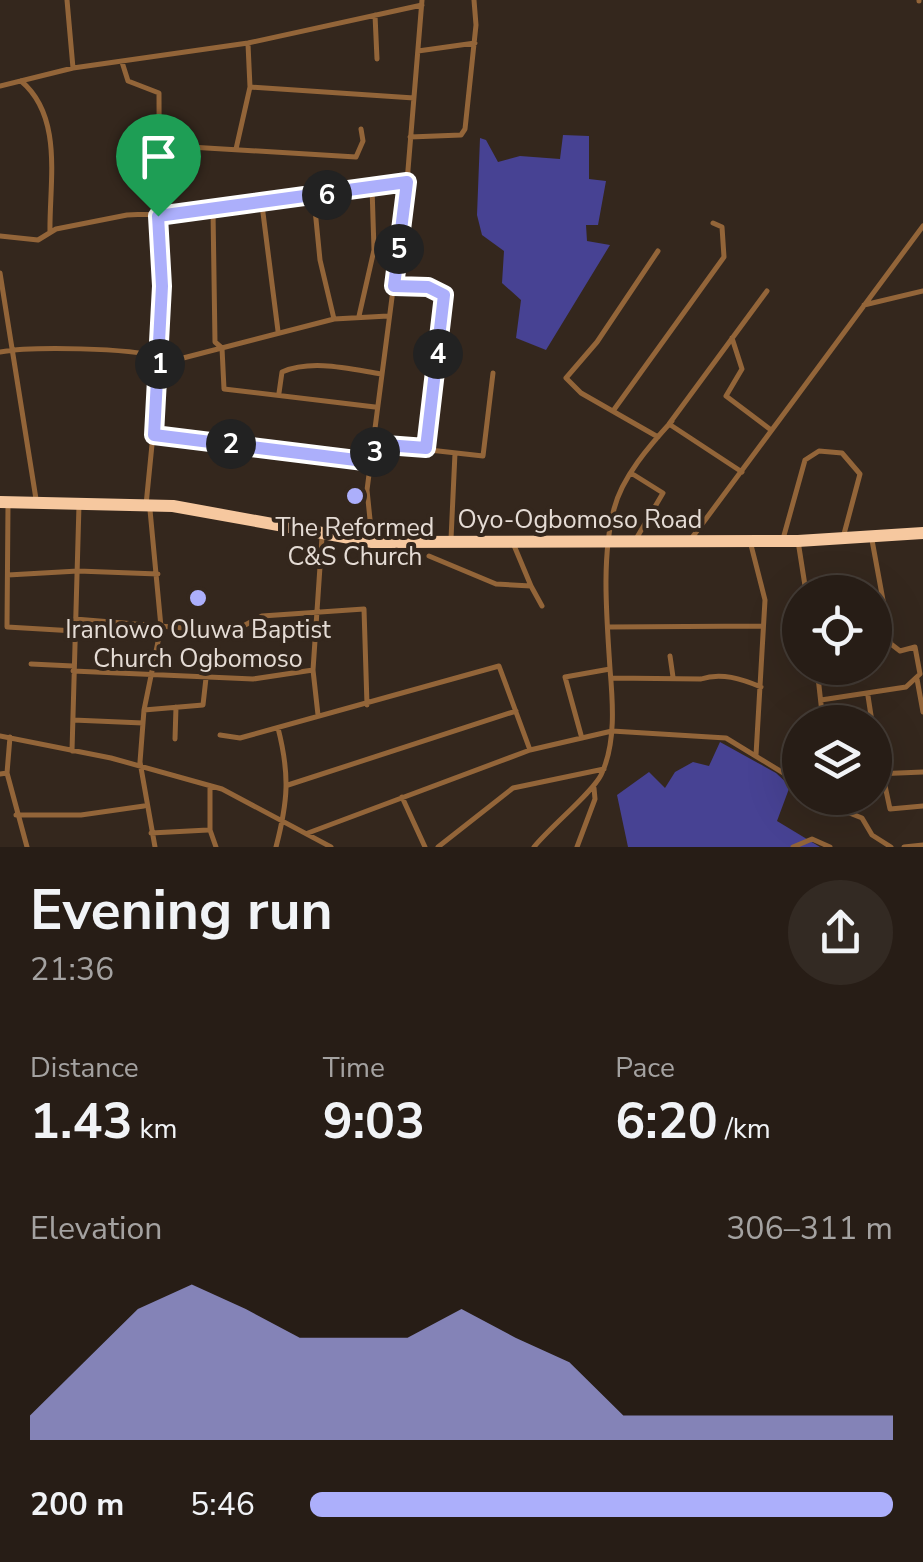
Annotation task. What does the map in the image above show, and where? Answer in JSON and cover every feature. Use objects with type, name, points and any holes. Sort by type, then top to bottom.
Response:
[{"type":"highway","name":"Oyo-Ogbomoso Road","points":[[4,502],[188,508],[372,542],[798,541],[923,533]]},
{"type":"street","points":[[67,0],[73,68]]},
{"type":"street","points":[[410,137],[463,133],[474,43],[474,0]]},
{"type":"street","points":[[0,86],[73,68],[248,43],[422,3],[407,182],[367,490],[372,542]]},
{"type":"street","points":[[376,15],[377,59]]},
{"type":"street","points":[[236,150],[250,87],[248,43]]},
{"type":"street","points":[[418,51],[474,43]]},
{"type":"street","points":[[122,62],[128,81],[158,92],[160,361],[146,505],[150,510],[158,574],[161,627],[144,710],[140,768],[144,806],[155,847]]},
{"type":"street","points":[[21,81],[38,99],[48,134],[53,175],[50,232]]},
{"type":"street","points":[[250,87],[414,98]]},
{"type":"street","points":[[157,145],[356,157],[363,141],[361,129]]},
{"type":"street","points":[[0,236],[32,241],[50,232],[127,215],[213,211],[407,182]]},
{"type":"street","points":[[360,316],[374,250],[372,186]]},
{"type":"street","points":[[314,198],[320,260],[334,318]]},
{"type":"street","points":[[262,204],[278,331]]},
{"type":"street","points":[[213,211],[215,342],[222,348],[224,389],[376,407]]},
{"type":"street","points":[[612,411],[724,256],[722,227],[713,223]]},
{"type":"street","points":[[689,542],[923,226]]},
{"type":"street","points":[[658,251],[596,342],[566,378],[581,394],[658,437]]},
{"type":"street","points":[[0,273],[36,502]]},
{"type":"street","points":[[394,286],[428,287],[444,295],[426,448]]},
{"type":"street","points":[[864,305],[923,291]]},
{"type":"street","points":[[534,847],[558,817],[594,788],[604,769],[612,731],[608,627],[609,542],[614,508],[630,473],[767,292]]},
{"type":"street","points":[[0,352],[14,349],[110,353],[124,349],[160,361],[334,318],[388,316]]},
{"type":"street","points":[[732,338],[742,369],[726,396],[770,430]]},
{"type":"street","points":[[278,394],[282,372],[288,368],[324,366],[381,374]]},
{"type":"street","points":[[154,435],[364,461],[386,445],[486,454],[493,373]]},
{"type":"street","points":[[672,421],[670,424],[742,472]]},
{"type":"street","points":[[782,541],[805,460],[810,452],[830,450],[842,453],[860,474],[843,537]]},
{"type":"street","points":[[451,542],[455,453]]},
{"type":"street","points":[[630,473],[663,493],[634,542]]},
{"type":"street","points":[[4,502],[6,628],[76,631]]},
{"type":"street","points":[[72,751],[79,502]]},
{"type":"street","points":[[318,715],[313,670],[322,534]]},
{"type":"street","points":[[871,536],[891,644],[900,651],[923,640]]},
{"type":"street","points":[[750,540],[764,583],[756,755]]},
{"type":"street","points":[[798,541],[803,575]]},
{"type":"street","points":[[512,542],[542,606]]},
{"type":"street","points":[[430,556],[496,584],[532,586]]},
{"type":"street","points":[[7,575],[158,574]]},
{"type":"street","points":[[75,619],[232,632],[252,618],[311,616],[316,609]]},
{"type":"street","points":[[316,609],[366,612],[367,705]]},
{"type":"street","points":[[608,627],[763,626]]},
{"type":"street","points":[[915,647],[923,712]]},
{"type":"street","points":[[670,656],[673,678]]},
{"type":"street","points":[[31,664],[152,678],[260,679],[313,670]]},
{"type":"street","points":[[220,735],[240,738],[499,666],[530,750]]},
{"type":"street","points":[[581,736],[566,677],[610,669]]},
{"type":"street","points":[[611,678],[711,675],[741,679],[762,688]]},
{"type":"street","points":[[144,710],[205,703],[206,677]]},
{"type":"street","points":[[821,700],[868,696],[906,686],[917,679]]},
{"type":"street","points":[[819,685],[821,705]]},
{"type":"street","points":[[868,696],[869,705]]},
{"type":"street","points":[[174,739],[176,707]]},
{"type":"street","points":[[288,785],[516,711]]},
{"type":"street","points":[[74,720],[143,723]]},
{"type":"street","points":[[276,847],[288,785],[278,728]]},
{"type":"street","points":[[308,833],[530,750],[612,731],[720,737],[782,774]]},
{"type":"street","points":[[0,736],[210,786],[284,818],[331,847]]},
{"type":"street","points":[[10,737],[3,774],[27,847]]},
{"type":"street","points":[[438,847],[513,788],[604,769]]},
{"type":"street","points":[[892,773],[923,772]]},
{"type":"street","points":[[210,786],[210,830],[216,847]]},
{"type":"street","points":[[577,847],[595,799],[594,788]]},
{"type":"street","points":[[402,797],[425,847]]},
{"type":"street","points":[[16,816],[81,815],[144,806]]},
{"type":"street","points":[[892,808],[923,806]]},
{"type":"street","points":[[854,815],[862,818],[872,835],[891,847]]},
{"type":"street","points":[[152,834],[210,830]]},
{"type":"street","points":[[793,847],[812,840],[830,847]]},
{"type":"street","points":[[904,847],[923,845]]},
{"type":"shaded area","points":[[563,135],[589,136],[589,179],[606,181],[598,225],[586,225],[587,241],[610,245],[546,350],[516,338],[521,300],[502,283],[504,251],[482,235],[477,215],[480,138],[486,140],[498,162],[520,156],[560,159]]},
{"type":"shaded area","points":[[720,742],[776,773],[782,779],[782,808],[777,821],[820,847],[628,847],[617,795],[649,772],[665,788],[675,772],[693,762],[709,766]]},
{"type":"place","name":"The Reformed C&S Church","points":[[355,496]]},
{"type":"place","name":"Iranlowo Oluwa Baptist Church Ogbomoso","points":[[198,598]]},
{"type":"route","points":[[407,182],[394,286],[434,288],[444,295],[426,448],[386,445],[364,461],[154,435],[162,286],[158,216],[314,198],[407,182]]}]
